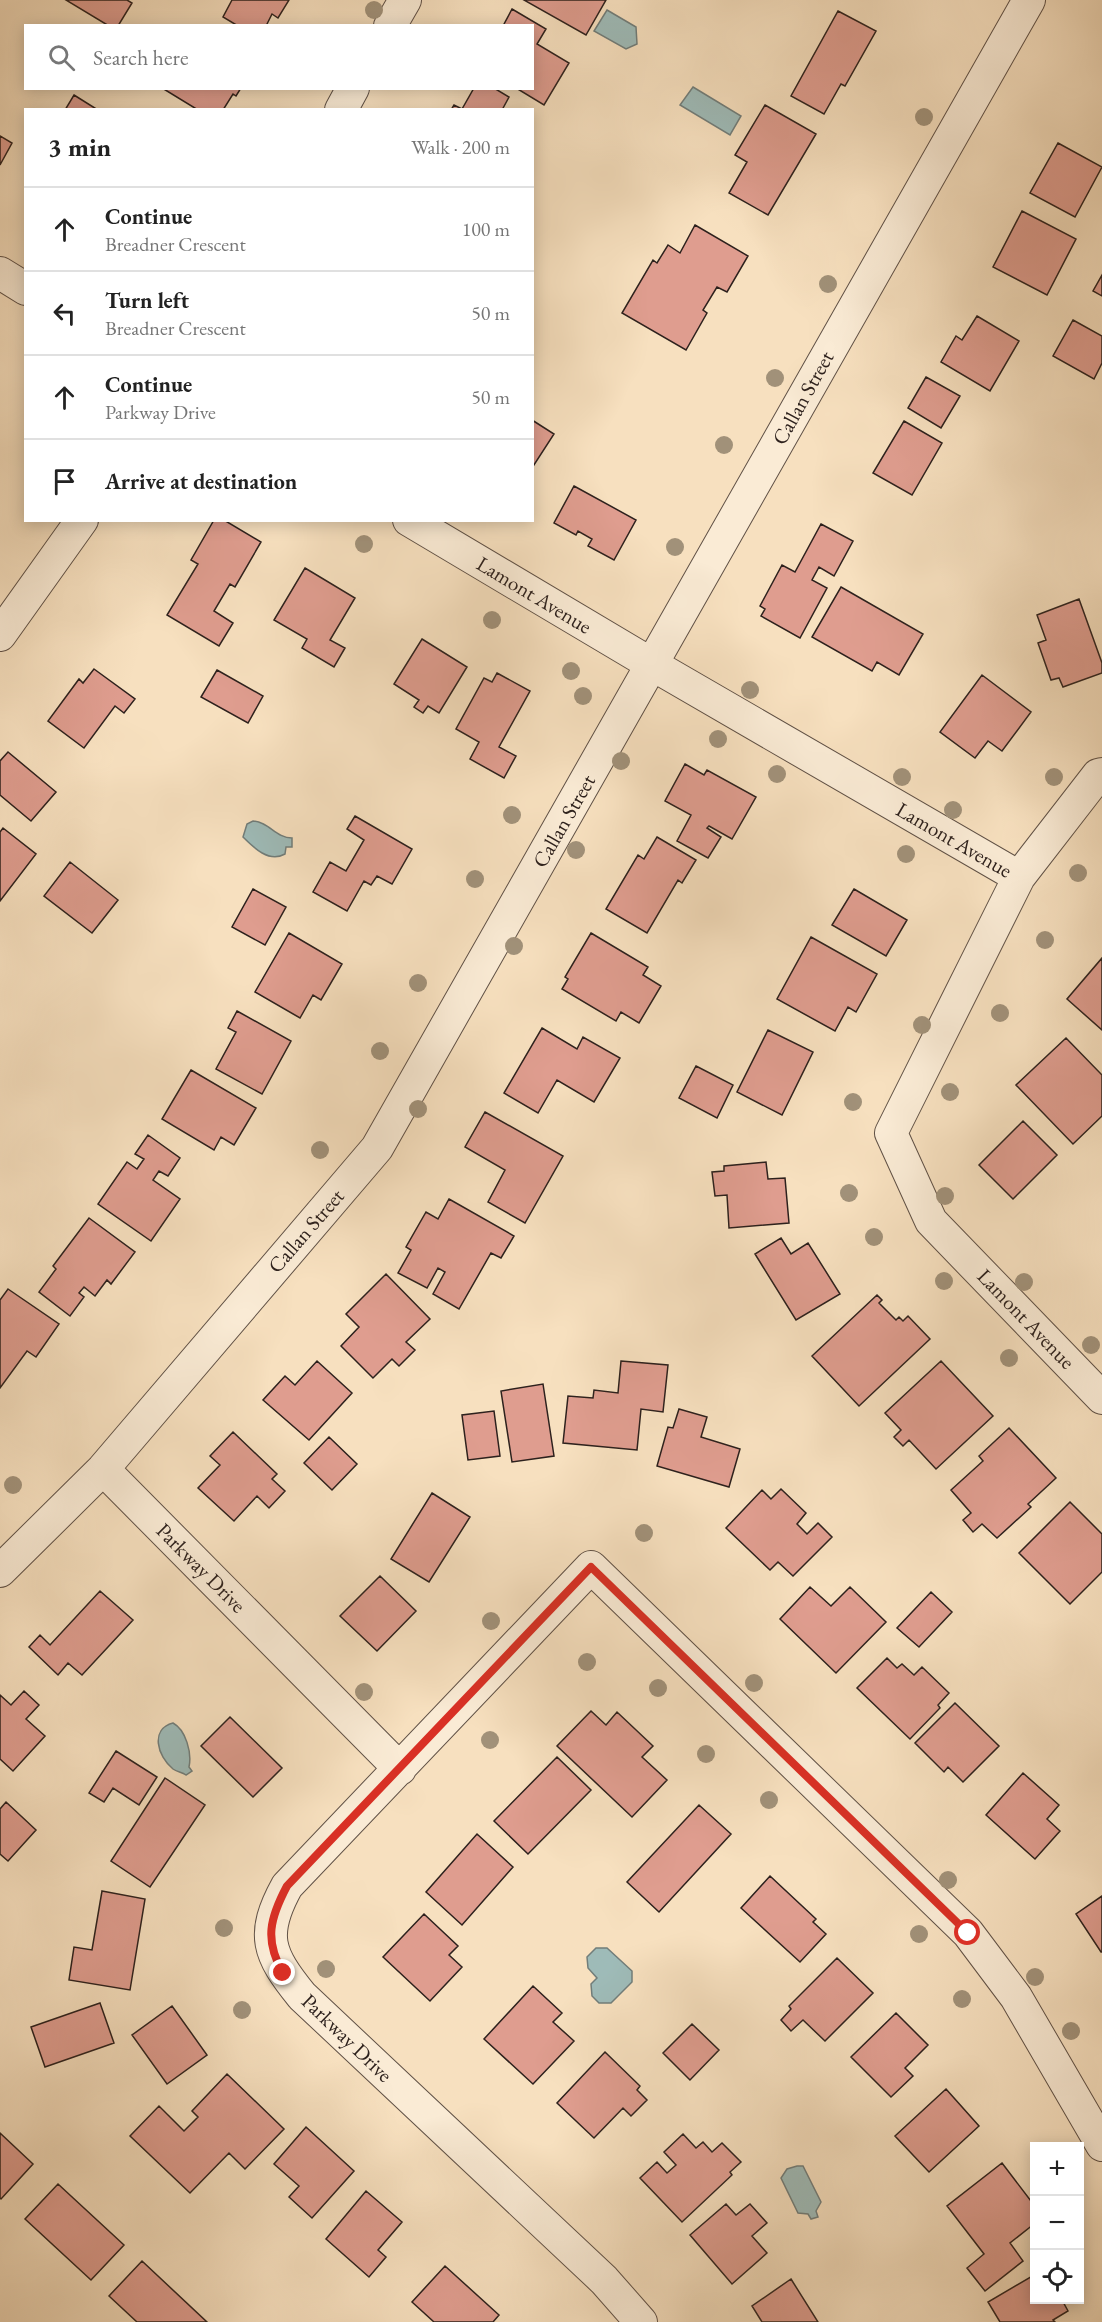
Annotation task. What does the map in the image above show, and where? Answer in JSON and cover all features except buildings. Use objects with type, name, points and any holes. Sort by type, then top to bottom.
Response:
[{"type":"street","points":[[391,24],[405,0]]},
{"type":"street","name":"Callan Street","points":[[0,1571],[103,1469],[377,1148],[1029,0]]},
{"type":"street","points":[[342,108],[352,90]]},
{"type":"street","points":[[0,273],[24,288]]},
{"type":"street","points":[[0,635],[81,522]]},
{"type":"street","name":"Lamont Avenue","points":[[412,522],[653,665],[1019,877],[891,1133],[931,1221],[1102,1398]]},
{"type":"street","points":[[1019,877],[1098,775],[1102,774]]},
{"type":"street","name":"Parkway Drive","points":[[103,1469],[400,1769],[287,1886],[274,1910],[270,1940],[274,1957],[302,1996],[604,2280],[641,2322]]},
{"type":"street","points":[[400,1769],[591,1567],[968,1933],[1016,1997],[1102,2145]]},
{"type":"water","points":[[607,10],[636,27],[637,44],[626,49],[594,31]]},
{"type":"water","points":[[693,87],[741,116],[730,135],[680,105]]},
{"type":"water","points":[[253,821],[292,838],[292,847],[286,847],[285,854],[273,857],[257,850],[243,837],[247,824]]},
{"type":"water","points":[[173,1723],[185,1736],[189,1749],[189,1767],[192,1771],[186,1775],[167,1764],[158,1743],[161,1731]]},
{"type":"water","points":[[596,1948],[607,1948],[632,1971],[632,1982],[611,2003],[599,2003],[592,1996],[591,1984],[597,1978],[588,1968],[587,1957]]},
{"type":"water","points":[[803,2166],[821,2202],[816,2211],[818,2217],[811,2219],[808,2214],[798,2213],[781,2178],[787,2169]]},
{"type":"route","points":[[283,1973],[274,1957],[270,1940],[274,1910],[287,1886],[591,1567],[968,1933]]}]
